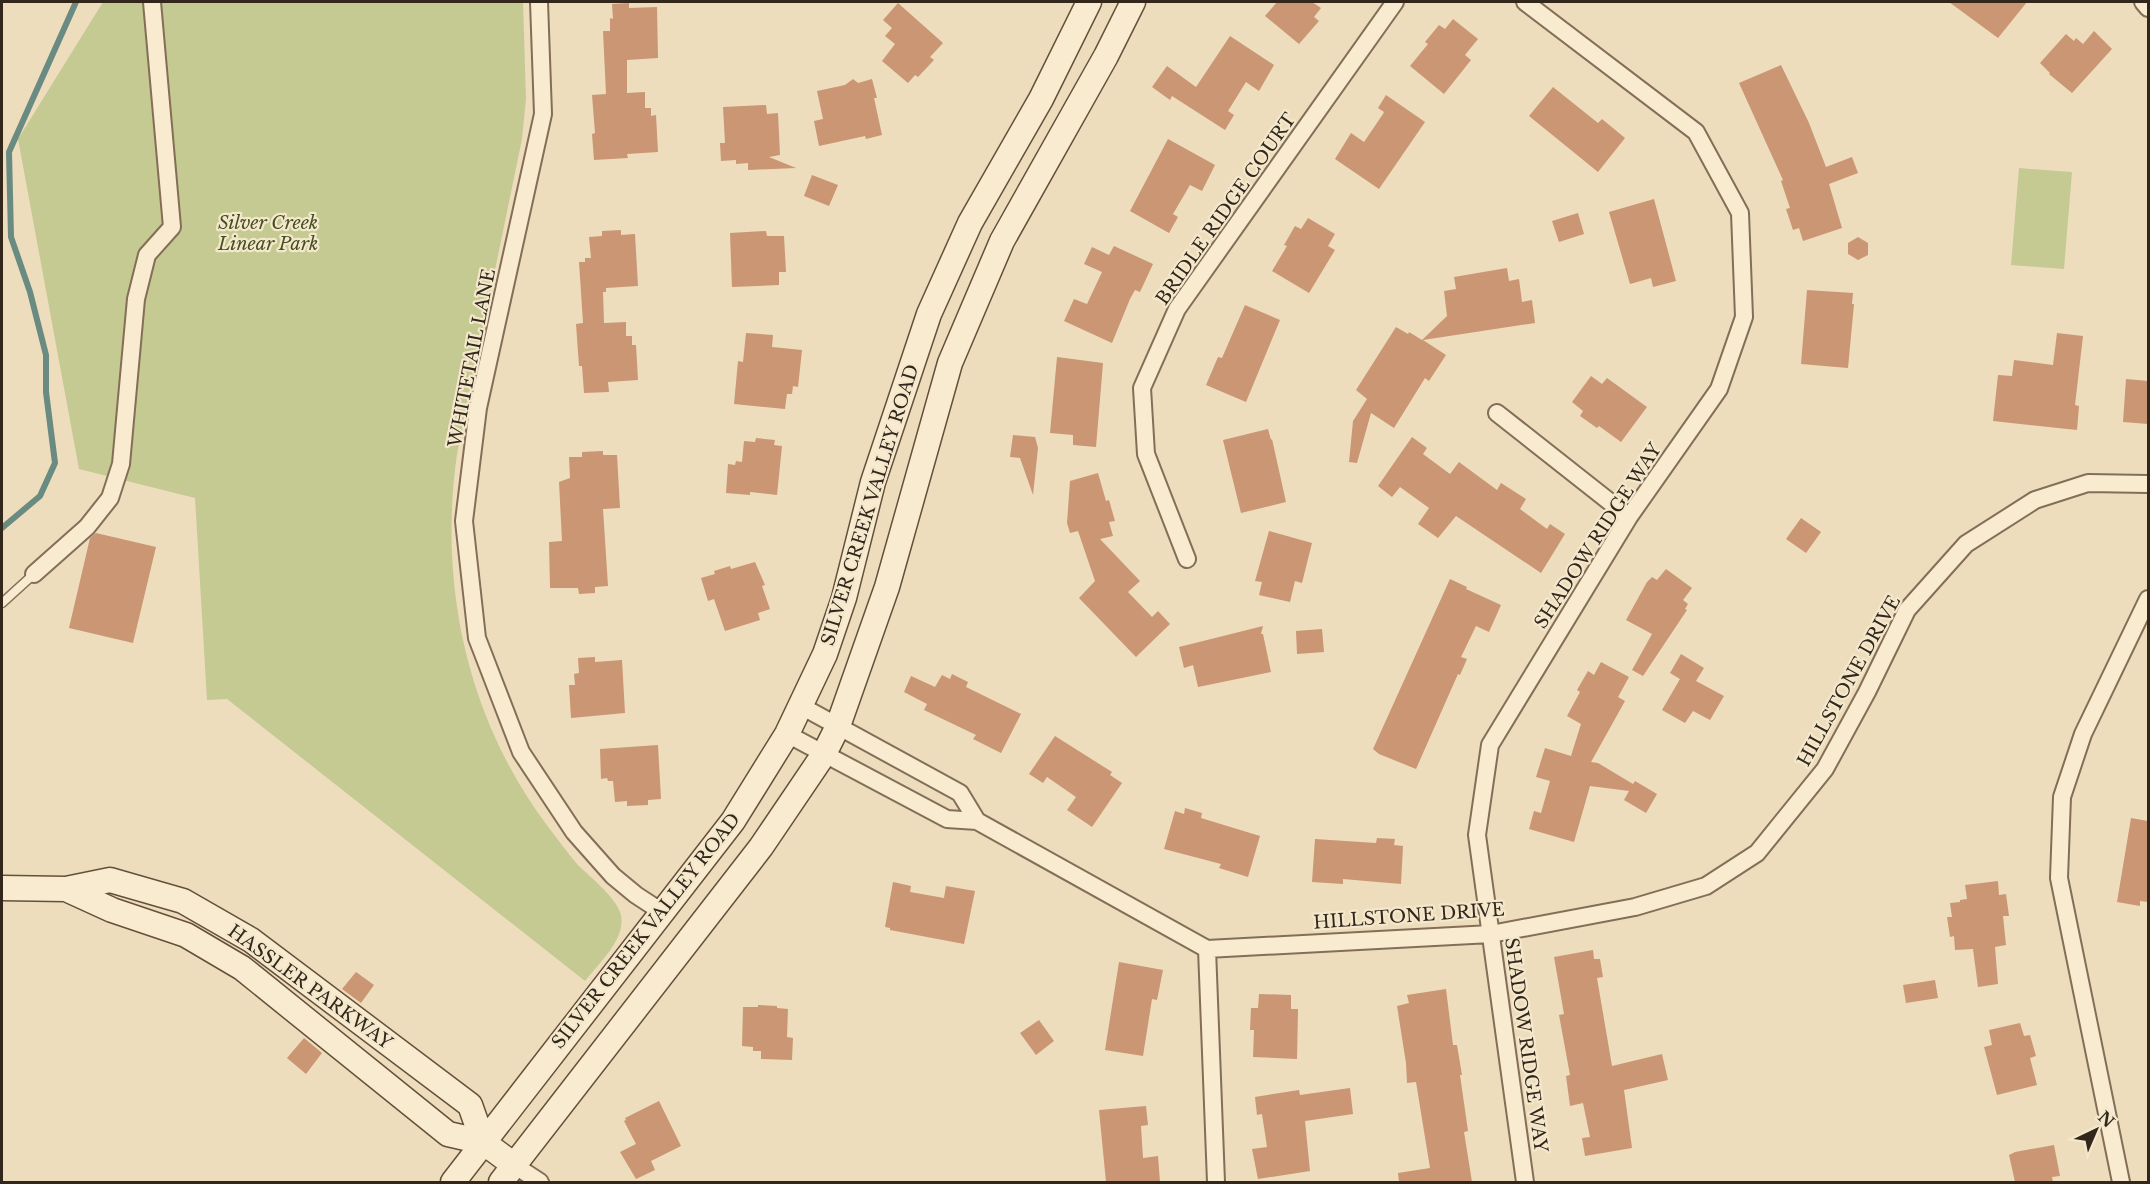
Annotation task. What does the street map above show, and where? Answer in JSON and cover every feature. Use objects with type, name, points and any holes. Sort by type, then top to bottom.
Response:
[{"type":"main road","name":"SILVER CREEK VALLEY ROAD","points":[[453,1182],[733,821],[787,734],[825,654],[844,598],[873,482],[929,314],[970,223],[1041,99],[1089,2]]},
{"type":"main road","name":"SILVER CREEK VALLEY ROAD","points":[[507,1174],[761,847],[824,753],[838,726],[887,587],[950,363],[1002,241],[1106,56],[1133,2]]},
{"type":"main road","name":"HASSLER PARKWAY","points":[[2,888],[66,889],[110,880],[183,901],[251,940],[470,1105],[483,1142],[507,1174]]},
{"type":"main road","name":"HASSLER PARKWAY","points":[[66,889],[112,910],[186,934],[242,968],[448,1134],[483,1142]]},
{"type":"street","points":[[34,574],[87,527],[110,498],[121,464],[136,299],[147,255],[172,227],[152,2]]},
{"type":"street","name":"WHITETAIL LANE","points":[[539,2],[543,114],[478,408],[464,521],[477,638],[521,752],[574,832],[613,876],[662,912]]},
{"type":"street","name":"BRIDLE RIDGE COURT","points":[[1187,559],[1146,454],[1142,388],[1176,309],[1395,2]]},
{"type":"street","name":"SHADOW RIDGE WAY","points":[[1525,2],[1696,132],[1740,213],[1744,317],[1719,389],[1629,517],[1490,745],[1477,835],[1525,1182]]},
{"type":"street","points":[[2143,2],[2148,8]]},
{"type":"street","points":[[1497,413],[1629,517]]},
{"type":"street","name":"HILLSTONE DRIVE","points":[[1207,949],[1491,934],[1635,907],[1706,886],[1757,853],[1825,769],[1867,692],[1907,610],[1966,544],[2035,500],[2088,483],[2148,484]]},
{"type":"street","points":[[2121,1182],[2059,878],[2062,797],[2083,734],[2148,599]]},
{"type":"street","points":[[801,706],[960,793],[977,821]]},
{"type":"street","points":[[787,734],[947,819],[977,821],[1207,949],[1216,1182]]},
{"type":"street","points":[[507,1174],[540,1182]]},
{"type":"lane","points":[[2,603],[34,574]]},
{"type":"green space","name":"Silver Creek Linear Park","points":[[103,2],[523,2],[526,99],[522,139],[457,454],[452,504],[452,554],[456,603],[466,651],[479,698],[498,743],[521,787],[549,828],[577,864],[609,895],[621,915],[619,933],[615,942],[585,981],[227,699],[207,700],[195,498],[79,469],[18,139]]},
{"type":"green space","points":[[2019,168],[2072,172],[2064,269],[2011,265]]},
{"type":"building","points":[[1277,2],[1312,2],[1321,8],[1314,17],[1319,21],[1299,44],[1265,16]]},
{"type":"building","points":[[1949,2],[2027,2],[1998,38]]},
{"type":"building","points":[[629,3],[629,8],[657,7],[658,58],[627,60],[627,93],[645,92],[645,108],[651,108],[651,116],[656,115],[658,152],[627,154],[628,158],[594,160],[592,134],[595,133],[592,95],[606,94],[603,31],[610,31],[610,18],[613,19],[612,4]]},
{"type":"building","points":[[898,3],[943,43],[930,57],[934,60],[918,77],[915,75],[908,83],[882,61],[895,44],[885,36],[892,28],[883,20]]},
{"type":"building","points":[[1453,19],[1478,39],[1465,55],[1471,60],[1444,94],[1410,66],[1428,44],[1425,42],[1439,25],[1445,29]]},
{"type":"building","points":[[2094,31],[2112,49],[2072,93],[2049,74],[2040,63],[2066,34],[2074,41],[2076,38],[2083,44]]},
{"type":"building","points":[[1230,36],[1274,65],[1259,91],[1246,82],[1228,111],[1234,115],[1225,130],[1172,96],[1170,100],[1152,87],[1167,66],[1196,87]]},
{"type":"building","points":[[1781,65],[1809,123],[1826,167],[1852,157],[1858,173],[1829,184],[1842,228],[1803,241],[1799,228],[1793,230],[1786,209],[1790,208],[1781,181],[1783,180],[1739,83]]},
{"type":"building","points":[[853,79],[858,83],[872,79],[882,135],[866,139],[865,136],[819,146],[814,121],[823,119],[817,91],[845,85]]},
{"type":"building","points":[[1553,87],[1598,123],[1602,119],[1625,138],[1598,172],[1529,116]]},
{"type":"building","points":[[1386,95],[1425,122],[1379,189],[1335,159],[1351,133],[1364,142],[1384,112],[1378,108]]},
{"type":"building","points":[[766,105],[767,114],[778,113],[780,155],[769,157],[796,168],[748,170],[748,163],[736,164],[736,160],[721,161],[720,143],[725,143],[723,107]]},
{"type":"building","points":[[1168,139],[1215,165],[1202,191],[1190,185],[1173,214],[1178,217],[1169,233],[1130,211]]},
{"type":"building","points":[[812,175],[838,185],[829,206],[804,196]]},
{"type":"building","points":[[1654,199],[1676,281],[1653,287],[1651,278],[1630,284],[1609,212]]},
{"type":"building","points":[[1578,213],[1584,234],[1559,242],[1552,221]]},
{"type":"building","points":[[1308,218],[1335,234],[1328,246],[1335,250],[1309,293],[1272,271],[1287,246],[1284,245],[1295,226],[1301,229]]},
{"type":"building","points":[[621,230],[621,235],[635,234],[638,286],[606,288],[606,292],[603,292],[604,323],[626,322],[626,336],[632,336],[632,345],[636,345],[638,380],[608,382],[609,392],[584,393],[582,366],[579,366],[576,324],[583,323],[579,262],[585,262],[585,258],[591,258],[589,237],[602,236],[602,231]]},
{"type":"building","points":[[766,231],[767,236],[784,236],[786,272],[779,272],[779,285],[732,287],[730,233]]},
{"type":"building","points":[[1858,237],[1868,243],[1868,255],[1858,260],[1848,254],[1848,243]]},
{"type":"building","points":[[1114,246],[1153,264],[1140,292],[1135,290],[1130,299],[1112,343],[1064,321],[1074,299],[1087,304],[1102,272],[1084,264],[1092,247],[1109,255]]},
{"type":"building","points":[[1507,268],[1509,281],[1519,279],[1522,302],[1532,300],[1535,323],[1423,340],[1446,355],[1429,381],[1425,378],[1394,428],[1371,413],[1357,463],[1349,462],[1353,421],[1367,399],[1356,390],[1396,327],[1422,340],[1447,316],[1444,291],[1456,289],[1454,277]]},
{"type":"building","points":[[1807,290],[1853,293],[1848,368],[1801,364]]},
{"type":"building","points":[[1245,305],[1280,320],[1246,402],[1206,385],[1218,357],[1222,358]]},
{"type":"building","points":[[746,333],[773,335],[772,347],[802,350],[798,387],[793,386],[792,394],[787,394],[785,409],[734,404],[738,361],[743,362]]},
{"type":"building","points":[[2057,333],[2083,336],[2075,405],[2079,406],[2077,430],[1993,421],[1998,375],[2012,376],[2014,360],[2053,365]]},
{"type":"building","points":[[1057,357],[1103,363],[1096,447],[1073,445],[1073,435],[1050,433]]},
{"type":"building","points":[[1591,376],[1602,384],[1607,378],[1647,407],[1621,442],[1580,416],[1583,411],[1572,402]]},
{"type":"building","points":[[2126,379],[2148,381],[2148,424],[2123,422]]},
{"type":"building","points":[[1268,429],[1286,502],[1241,513],[1223,440]]},
{"type":"building","points":[[1013,435],[1035,437],[1038,448],[1033,495],[1020,458],[1010,457]]},
{"type":"building","points":[[1412,437],[1427,448],[1423,454],[1450,474],[1459,462],[1497,490],[1501,483],[1526,499],[1520,509],[1547,529],[1550,524],[1565,534],[1541,573],[1456,516],[1438,538],[1418,524],[1429,508],[1400,487],[1392,497],[1378,486]]},
{"type":"building","points":[[756,438],[775,440],[774,445],[782,446],[777,495],[750,492],[750,495],[726,493],[728,464],[735,465],[736,461],[742,462],[744,441],[755,442]]},
{"type":"building","points":[[603,451],[603,455],[617,455],[620,508],[603,509],[608,586],[595,587],[595,593],[579,594],[578,588],[550,588],[549,542],[562,541],[559,482],[570,478],[569,457],[582,457],[582,452]]},
{"type":"building","points":[[1098,473],[1106,501],[1109,500],[1115,521],[1109,522],[1113,536],[1100,539],[1140,581],[1128,592],[1152,617],[1158,611],[1170,624],[1136,657],[1079,598],[1095,581],[1078,531],[1070,533],[1067,523],[1070,481]]},
{"type":"building","points":[[1801,518],[1821,532],[1806,553],[1786,539]]},
{"type":"building","points":[[1269,531],[1312,543],[1302,583],[1295,581],[1290,602],[1259,595],[1262,582],[1255,581]]},
{"type":"building","points":[[96,533],[156,547],[133,643],[69,628],[90,538]]},
{"type":"building","points":[[755,562],[765,585],[762,586],[770,609],[758,613],[760,620],[725,631],[714,599],[708,601],[701,578],[730,566],[731,569]]},
{"type":"building","points":[[1666,569],[1692,588],[1683,600],[1688,604],[1685,609],[1687,610],[1643,676],[1632,670],[1652,634],[1626,620],[1647,582],[1652,577],[1657,580]]},
{"type":"building","points":[[1450,579],[1501,605],[1489,632],[1476,626],[1461,657],[1467,659],[1460,675],[1458,674],[1416,769],[1379,754],[1373,749]]},
{"type":"building","points":[[1263,626],[1261,634],[1263,634],[1271,672],[1198,687],[1193,665],[1184,668],[1179,647]]},
{"type":"building","points":[[1322,629],[1324,652],[1297,654],[1296,631]]},
{"type":"building","points":[[1681,654],[1704,668],[1696,681],[1724,696],[1710,720],[1693,711],[1685,723],[1662,710],[1680,679],[1670,673]]},
{"type":"building","points":[[595,657],[595,662],[622,660],[625,713],[571,718],[569,685],[575,685],[574,674],[579,673],[578,658]]},
{"type":"building","points":[[1601,662],[1629,677],[1618,697],[1625,701],[1591,762],[1598,763],[1633,784],[1635,781],[1657,794],[1646,813],[1624,800],[1629,791],[1590,786],[1574,842],[1529,829],[1534,811],[1541,813],[1550,781],[1536,777],[1545,748],[1571,756],[1581,724],[1567,716],[1580,692],[1577,690],[1588,671],[1594,675]]},
{"type":"building","points":[[952,674],[968,682],[966,687],[1021,714],[1001,753],[973,739],[976,735],[924,710],[927,704],[904,692],[911,676],[935,687],[942,675],[950,679]]},
{"type":"building","points":[[1055,736],[1112,772],[1110,775],[1122,783],[1092,827],[1067,810],[1076,797],[1047,777],[1043,783],[1029,774]]},
{"type":"building","points":[[658,745],[661,799],[648,800],[648,805],[627,806],[627,801],[615,802],[613,781],[608,781],[607,778],[601,779],[600,749]]},
{"type":"building","points":[[1185,808],[1202,813],[1201,818],[1260,836],[1248,877],[1219,868],[1221,864],[1164,849],[1175,811],[1184,814]]},
{"type":"building","points":[[2131,818],[2148,821],[2148,902],[2140,901],[2140,906],[2117,902]]},
{"type":"building","points":[[1377,838],[1395,839],[1394,845],[1403,846],[1401,884],[1343,879],[1343,884],[1312,882],[1315,839],[1376,843]]},
{"type":"building","points":[[1998,881],[1999,895],[2006,894],[2009,916],[2003,916],[2006,945],[1995,947],[1998,984],[1978,987],[1973,949],[1955,950],[1954,936],[1950,937],[1947,917],[1952,917],[1950,903],[1967,899],[1965,885]]},
{"type":"building","points":[[893,882],[911,886],[910,892],[944,898],[946,886],[975,891],[964,944],[890,930],[885,927]]},
{"type":"building","points":[[1593,950],[1594,959],[1600,959],[1603,977],[1597,978],[1612,1066],[1662,1054],[1668,1080],[1624,1090],[1632,1148],[1585,1156],[1582,1138],[1590,1137],[1583,1103],[1570,1106],[1566,1076],[1570,1075],[1559,1015],[1564,1014],[1554,957]]},
{"type":"building","points":[[1119,962],[1163,970],[1157,1000],[1152,999],[1143,1056],[1105,1050]]},
{"type":"building","points":[[356,972],[374,985],[361,1003],[342,989]]},
{"type":"building","points":[[1935,980],[1938,998],[1906,1003],[1903,985]]},
{"type":"building","points":[[1446,989],[1453,1045],[1457,1045],[1462,1075],[1460,1075],[1468,1131],[1464,1132],[1472,1182],[1399,1182],[1398,1173],[1430,1168],[1416,1082],[1407,1083],[1397,1006],[1409,1003],[1407,995]]},
{"type":"building","points":[[1259,994],[1291,995],[1291,1009],[1298,1009],[1297,1059],[1253,1057],[1254,1030],[1250,1030],[1251,1008],[1258,1008]]},
{"type":"building","points":[[758,1005],[788,1009],[787,1037],[793,1038],[792,1060],[761,1059],[761,1051],[753,1051],[753,1047],[742,1046],[743,1007],[758,1007]]},
{"type":"building","points":[[1039,1020],[1054,1041],[1036,1055],[1020,1033]]},
{"type":"building","points":[[2020,1023],[2024,1036],[2030,1035],[2036,1056],[2030,1058],[2037,1085],[1997,1095],[1984,1047],[1992,1045],[1989,1030]]},
{"type":"building","points":[[304,1038],[322,1053],[306,1074],[287,1058]]},
{"type":"building","points":[[1350,1088],[1353,1114],[1305,1121],[1310,1171],[1258,1179],[1252,1149],[1267,1147],[1262,1114],[1257,1115],[1255,1097],[1299,1090],[1300,1095]]},
{"type":"building","points":[[659,1101],[681,1146],[651,1161],[655,1170],[636,1179],[620,1152],[636,1144],[624,1121],[625,1118]]},
{"type":"building","points":[[1146,1106],[1148,1125],[1141,1126],[1143,1158],[1158,1156],[1160,1182],[1106,1182],[1099,1110]]},
{"type":"building","points":[[2054,1145],[2060,1176],[2052,1177],[2053,1182],[2015,1182],[2009,1155]]},
{"type":"waterway","points":[[2,528],[40,496],[55,463],[46,392],[46,355],[30,292],[11,237],[9,152],[76,2]]}]
